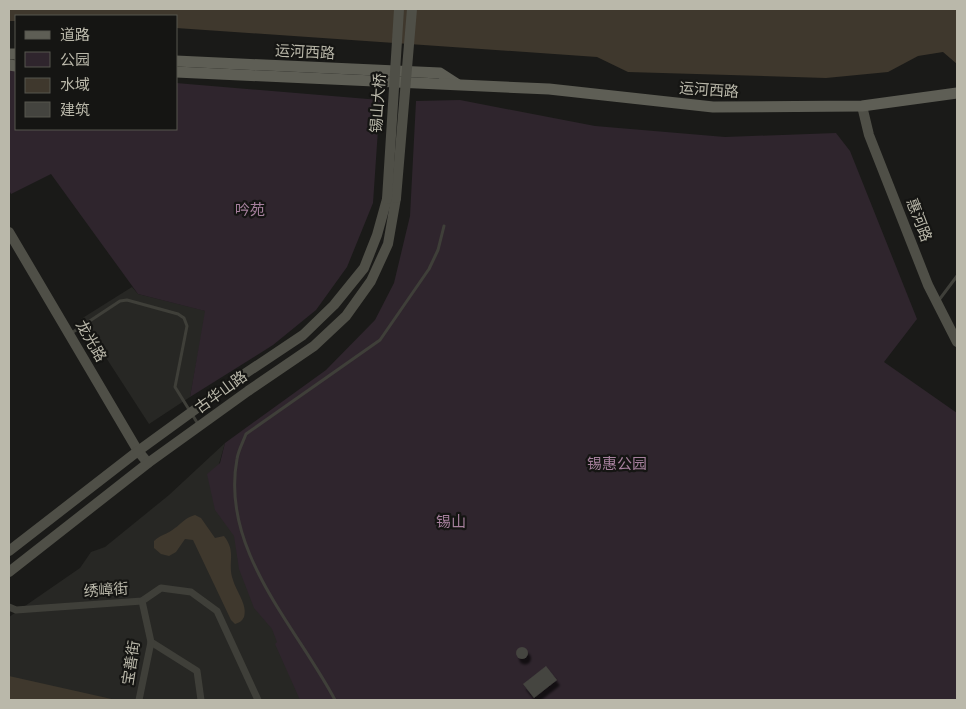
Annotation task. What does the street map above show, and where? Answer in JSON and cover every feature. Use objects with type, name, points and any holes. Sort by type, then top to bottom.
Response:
[{"type":"main road","name":"锡山大桥","points":[[392,198],[399,9]]},
{"type":"main road","name":"锡山大桥","points":[[392,198],[412,9]]},
{"type":"main road","name":"运河西路","points":[[178,62],[440,73],[459,85]]},
{"type":"main road","name":"运河西路","points":[[178,72],[549,89],[713,107],[862,106],[957,92]]},
{"type":"main road","name":"惠河路","points":[[862,106],[869,135],[937,302],[957,342]]},
{"type":"main road","name":"古华山路","points":[[9,551],[190,413],[303,335],[334,306],[364,268],[392,198]]},
{"type":"main road","name":"古华山路","points":[[9,572],[148,464],[248,391],[314,346],[346,316],[371,282],[388,244],[392,198]]},
{"type":"main road","name":"龙光路","points":[[9,232],[138,452],[148,464]]},
{"type":"street","name":"绣嶂街","points":[[9,607],[16,610],[142,601],[161,588],[191,592],[217,611],[258,700]]},
{"type":"street","name":"宝善街","points":[[139,700],[151,642],[142,601]]},
{"type":"street","points":[[151,642],[197,671],[201,700]]},
{"type":"lane","points":[[335,700],[279,610],[248,552],[235,496],[237,459],[246,434],[380,340],[429,269],[438,250],[444,226]]},
{"type":"lane","points":[[937,302],[957,276]]},
{"type":"lane","points":[[70,334],[120,301],[126,300],[178,314],[184,318],[187,326],[175,386],[190,413],[200,426]]},
{"type":"shaded area","points":[[132,287],[138,294],[206,311],[190,397],[149,424],[81,319]]},
{"type":"shaded area","points":[[225,443],[215,478],[225,511],[305,700],[9,700],[9,617],[80,568],[91,552],[105,547],[169,495]]},
{"type":"green space","name":"吟苑","points":[[9,70],[15,70],[15,130],[178,130],[178,83],[380,100],[373,203],[347,267],[316,310],[273,345],[190,397],[205,311],[138,294],[51,174],[11,194],[9,190]]},
{"type":"green space","name":"锡惠公园","points":[[460,100],[595,126],[725,137],[836,133],[850,151],[917,319],[884,362],[957,413],[957,700],[300,700],[275,644],[277,642],[272,629],[254,608],[239,569],[234,536],[215,510],[207,474],[220,463],[225,443],[326,370],[375,320],[394,283],[410,216],[416,101]]},
{"type":"water","points":[[9,9],[957,9],[957,64],[943,52],[918,56],[888,72],[826,78],[628,72],[597,57],[178,28],[178,15],[15,15],[15,21],[9,21]]},
{"type":"water","points":[[195,515],[201,518],[215,538],[224,536],[228,542],[231,553],[231,574],[245,612],[242,620],[236,624],[231,620],[193,540],[185,539],[176,552],[169,556],[161,554],[154,548],[154,541],[156,539]]},
{"type":"water","points":[[9,676],[116,700],[9,700]]},
{"type":"building","points":[[520,647],[524,647],[528,653],[524,659],[520,659],[516,655],[516,651]]},
{"type":"building","points":[[546,666],[557,680],[534,698],[523,684]]},
{"type":"park label","name":"锡山","points":[[451,522]]}]
